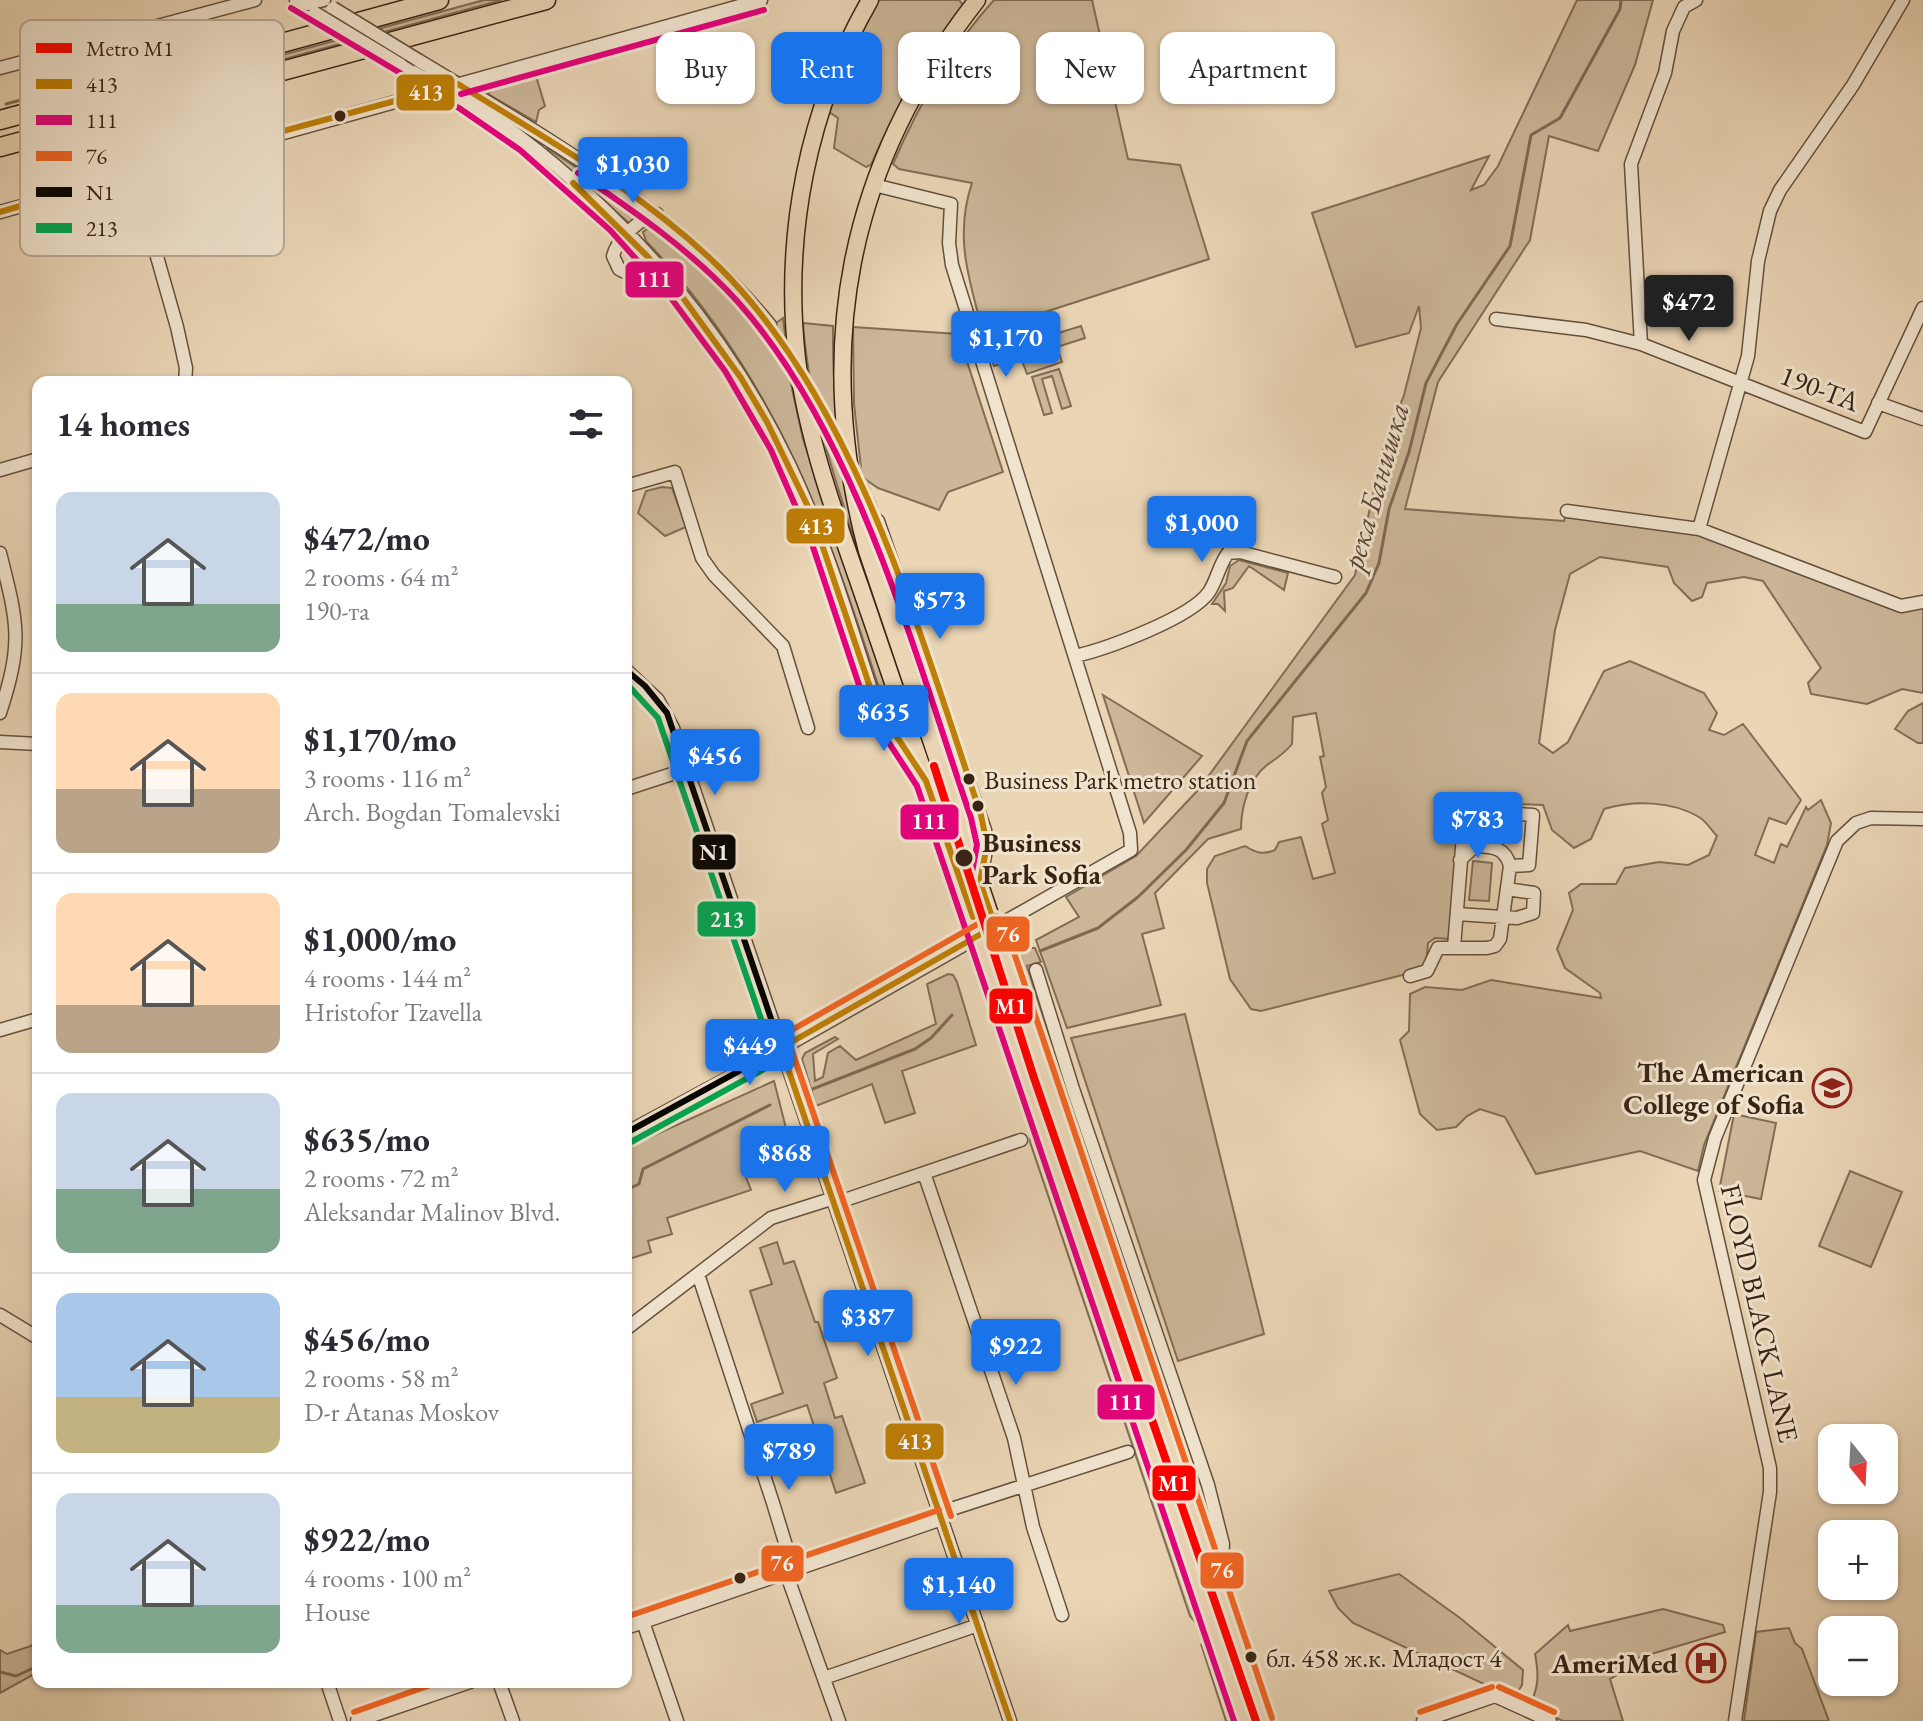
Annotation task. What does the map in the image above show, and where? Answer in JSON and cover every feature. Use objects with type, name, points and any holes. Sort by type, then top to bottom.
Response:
[{"type":"highway","points":[[284,42],[439,0]]},
{"type":"highway","points":[[284,71],[546,0]]},
{"type":"highway","points":[[0,120],[20,115]]},
{"type":"highway","points":[[0,147],[20,142]]},
{"type":"main road","points":[[870,0],[833,74],[809,149],[799,210],[795,289],[797,359],[807,415],[833,508],[1245,1721]]},
{"type":"main road","points":[[977,0],[948,37],[921,83],[874,185],[849,277],[843,326],[842,413],[847,465],[867,551],[1263,1721]]},
{"type":"street","points":[[296,0],[329,3],[657,214],[720,268],[770,325]]},
{"type":"street","points":[[296,0],[518,136],[629,233],[652,259],[725,351],[789,464],[812,516],[876,705],[926,781]]},
{"type":"street","points":[[284,132],[761,0]]},
{"type":"street","points":[[1641,344],[1631,164],[1665,73],[1673,31],[1684,7],[1696,0]]},
{"type":"street","points":[[1699,529],[1742,384],[1762,235],[1770,211],[1780,190],[1853,85],[1903,0]]},
{"type":"street","points":[[181,20],[251,1]]},
{"type":"street","points":[[0,68],[20,63]]},
{"type":"street","points":[[632,1127],[781,1048],[1131,850],[1130,833],[952,265],[949,243],[951,204],[874,185]]},
{"type":"street","points":[[0,212],[20,206]]},
{"type":"street","points":[[652,259],[638,272],[628,273],[619,269],[614,261],[614,251],[643,220],[657,214]]},
{"type":"street","points":[[157,256],[177,327],[185,376]]},
{"type":"street","points":[[1878,403],[1923,308]]},
{"type":"street","name":"190-ТА","points":[[1496,319],[1586,330],[1641,344],[1865,432],[1878,403],[1923,419]]},
{"type":"street","points":[[0,470],[32,461]]},
{"type":"street","points":[[632,484],[675,472],[702,558],[714,575],[783,646],[808,728]]},
{"type":"street","points":[[1572,512],[1699,529],[1901,606],[1923,602]]},
{"type":"street","points":[[878,521],[985,830],[987,845],[980,882]]},
{"type":"street","points":[[1075,656],[1159,625],[1196,605],[1208,593],[1228,553],[1240,552],[1335,577]]},
{"type":"street","points":[[0,553],[18,628],[13,671],[0,713]]},
{"type":"street","points":[[632,675],[667,713],[1010,1721]]},
{"type":"street","points":[[0,742],[32,744]]},
{"type":"street","points":[[632,787],[687,769]]},
{"type":"street","points":[[1454,947],[1465,811],[1528,813],[1534,819],[1530,862],[1525,866],[1510,866]]},
{"type":"street","name":"FLOYD BLACK LANE","points":[[1735,1721],[1770,1492],[1770,1468],[1704,1180],[1715,1138],[1837,841],[1856,823],[1871,818],[1923,819]]},
{"type":"street","points":[[1410,976],[1427,971],[1438,948],[1495,946],[1500,939],[1510,866],[1503,850],[1475,846],[1460,860]]},
{"type":"street","points":[[1457,914],[1529,917],[1536,899],[1529,891],[1507,889]]},
{"type":"street","points":[[1036,970],[1222,1531],[1220,1595]]},
{"type":"street","points":[[0,1030],[32,1021]]},
{"type":"street","points":[[632,1324],[771,1218],[835,1201],[1021,1140]]},
{"type":"street","points":[[924,1173],[1014,1438],[1033,1527],[1062,1615]]},
{"type":"street","points":[[698,1274],[791,1562],[789,1581],[839,1721]]},
{"type":"street","points":[[0,1315],[32,1334]]},
{"type":"street","points":[[632,1626],[1024,1485],[1128,1452]]},
{"type":"street","points":[[643,1622],[677,1721]]},
{"type":"street","points":[[824,1678],[978,1625]]},
{"type":"street","points":[[329,1688],[340,1721]]},
{"type":"street","points":[[357,1721],[453,1688]]},
{"type":"street","points":[[501,1688],[513,1721]]},
{"type":"street","points":[[1423,1721],[1495,1696],[1550,1721]]},
{"type":"shaded area","points":[[484,0],[502,0],[284,59],[284,55]]},
{"type":"shaded area","points":[[879,0],[959,0],[963,5],[944,32],[898,32],[898,104],[900,104],[871,165],[866,167],[834,148],[838,118],[829,112],[832,104],[882,104],[882,32],[862,32]]},
{"type":"shaded area","points":[[994,0],[1092,0],[1099,32],[1036,32],[1036,104],[1116,104],[1128,159],[1180,165],[1209,259],[983,332],[964,240],[964,221],[972,183],[899,169],[893,164],[923,104],[1020,104],[1020,32],[967,32]]},
{"type":"shaded area","points":[[1577,0],[1653,0],[1635,65],[1598,151],[1549,136],[1530,240],[1438,382],[1405,509],[1564,521],[1566,514],[1697,532],[1888,607],[1923,606],[1923,693],[1902,689],[1867,704],[1811,694],[1808,683],[1821,668],[1763,581],[1744,577],[1707,583],[1702,597],[1692,601],[1674,583],[1668,567],[1600,557],[1570,574],[1555,630],[1539,743],[1553,753],[1568,742],[1604,671],[1630,661],[1704,693],[1717,713],[1709,730],[1724,735],[1743,724],[1801,800],[1786,824],[1769,818],[1755,855],[1774,863],[1781,844],[1787,847],[1806,807],[1808,810],[1821,800],[1831,823],[1827,845],[1704,1145],[1698,1171],[1640,1151],[1536,1174],[1505,1117],[1480,1109],[1456,1127],[1437,1130],[1420,1114],[1400,1040],[1409,1031],[1410,994],[1425,987],[1462,990],[1491,980],[1601,998],[1600,993],[1565,968],[1557,949],[1573,910],[1569,893],[1581,884],[1616,884],[1625,868],[1659,862],[1688,865],[1709,855],[1717,836],[1702,819],[1677,808],[1628,804],[1604,809],[1591,839],[1574,848],[1552,830],[1543,805],[1460,802],[1450,939],[1435,938],[1428,943],[1426,964],[1418,971],[1261,1011],[1251,1009],[1230,979],[1207,883],[1207,869],[1215,856],[1245,846],[1256,852],[1267,852],[1275,850],[1279,842],[1301,837],[1313,879],[1335,873],[1322,824],[1328,820],[1322,793],[1326,787],[1320,757],[1324,756],[1316,713],[1293,717],[1292,744],[1255,778],[1244,803],[1241,829],[1208,839],[1155,893],[1164,928],[1142,934],[1161,1005],[1067,1028],[1036,940],[1079,917],[1066,897],[1136,856],[1199,789],[1355,575],[1383,450],[1404,395],[1421,328],[1419,306],[1409,333],[1356,347],[1312,213],[1489,156],[1471,190],[1484,185],[1498,166]]},
{"type":"shaded area","points":[[536,76],[545,106],[539,110],[536,122],[488,94],[493,88]]},
{"type":"shaded area","points":[[546,150],[639,210],[630,224]]},
{"type":"shaded area","points":[[656,223],[714,274],[762,333],[783,318],[791,384],[803,439],[901,728],[898,730],[886,709],[843,580],[794,460],[765,403],[731,348],[692,294],[646,241],[643,232]]},
{"type":"shaded area","points":[[803,323],[833,326],[834,388],[840,448],[864,569],[818,417]]},
{"type":"shaded area","points":[[1081,326],[1085,338],[1057,347],[1062,362],[1027,374],[1021,358],[994,366],[990,354]]},
{"type":"shaded area","points":[[853,327],[958,334],[1003,472],[948,492],[939,510],[878,488],[862,477],[854,404]]},
{"type":"shaded area","points":[[1059,369],[1071,406],[1062,409],[1052,376],[1042,379],[1052,413],[1044,415],[1032,377]]},
{"type":"shaded area","points":[[672,488],[686,527],[665,536],[638,513],[646,491]]},
{"type":"shaded area","points":[[1239,560],[1288,573],[1284,590],[1249,566],[1233,588],[1224,591],[1225,611],[1218,604],[1212,604],[1226,583],[1230,566]]},
{"type":"shaded area","points":[[1103,695],[1202,756],[1144,823]]},
{"type":"shaded area","points":[[1923,703],[1923,743],[1918,743],[1895,729],[1908,711]]},
{"type":"shaded area","points":[[1473,861],[1492,863],[1489,901],[1469,900]]},
{"type":"shaded area","points":[[1017,927],[1024,948],[1035,948],[1041,962],[1027,966],[1064,1082],[1056,1071],[1017,944]]},
{"type":"shaded area","points":[[948,974],[953,975],[957,982],[976,1045],[902,1071],[915,1113],[885,1123],[872,1084],[816,1106],[802,1059],[805,1053],[835,1037],[838,1039],[813,1054],[815,1081],[823,1077],[828,1053],[840,1046],[856,1060],[936,1024],[927,984]]},
{"type":"shaded area","points":[[1185,1014],[1264,1334],[1178,1361],[1071,1038]]},
{"type":"shaded area","points":[[774,1081],[787,1132],[766,1157],[742,1167],[751,1190],[667,1218],[672,1234],[648,1241],[651,1252],[632,1258],[632,1145]]},
{"type":"shaded area","points":[[1064,1094],[1069,1094],[1219,1534],[1218,1561],[1075,1138]]},
{"type":"shaded area","points":[[1734,1114],[1776,1123],[1761,1199],[1719,1191]]},
{"type":"shaded area","points":[[1033,1116],[1209,1638],[1190,1616],[1030,1142]]},
{"type":"shaded area","points":[[1850,1171],[1902,1192],[1871,1267],[1819,1246]]},
{"type":"shaded area","points":[[777,1242],[784,1264],[794,1261],[815,1322],[818,1322],[837,1378],[824,1383],[835,1418],[842,1416],[865,1483],[836,1493],[807,1405],[757,1422],[751,1404],[783,1393],[750,1291],[772,1284],[760,1248]]},
{"type":"shaded area","points":[[1399,1574],[1460,1618],[1523,1670],[1522,1685],[1514,1698],[1353,1623],[1338,1608],[1329,1591]]},
{"type":"shaded area","points":[[1663,1609],[1723,1625],[1725,1632],[1621,1663],[1617,1675],[1610,1679],[1623,1721],[1563,1721],[1529,1707],[1537,1681],[1535,1654],[1568,1625],[1570,1631]]},
{"type":"shaded area","points":[[1789,1628],[1795,1643],[1802,1649],[1829,1721],[1744,1721],[1756,1632]]},
{"type":"shaded area","points":[[1201,1644],[1216,1661],[1235,1721],[1226,1721]]},
{"type":"shaded area","points":[[31,1646],[32,1675],[0,1693],[0,1650],[7,1654]]},
{"type":"waterway","name":"река Банишка","points":[[1040,951],[1098,928],[1138,897],[1186,850],[1224,803],[1247,741],[1366,593],[1379,563],[1389,509],[1409,452],[1426,383],[1457,324],[1510,246],[1531,135],[1560,118],[1620,9],[1621,0]]},
{"type":"waterway","points":[[6,104],[20,100]]},
{"type":"waterway","name":"река Банишка","points":[[810,1090],[915,1049],[931,1038],[952,1015]]},
{"type":"waterway","name":"река Банишка","points":[[632,1187],[639,1184],[643,1169],[770,1105]]},
{"type":"waterway","name":"река Банишка","points":[[0,1672],[16,1676],[32,1669]]},
{"type":"tunnel","points":[[770,325],[811,387],[845,448]]},
{"type":"tunnel","points":[[854,465],[878,521]]},
{"type":"metro line","name":"M1","points":[[934,766],[1034,1078],[1256,1721]]},
{"type":"transit line","name":"111","points":[[291,8],[459,108],[520,150],[610,230],[671,298],[725,371],[771,450],[812,544],[867,709],[917,786],[1234,1721]]},
{"type":"transit line","name":"111","points":[[461,94],[764,10]]},
{"type":"transit line","name":"413","points":[[284,131],[458,84],[560,147],[660,215],[720,268],[768,323],[810,386],[847,454],[908,599],[981,815],[987,845],[980,882],[995,926],[781,1048]]},
{"type":"transit line","name":"111","points":[[578,173],[662,233],[720,283],[780,355],[816,415],[849,480],[877,547],[971,818],[977,845],[970,883],[982,917]]},
{"type":"transit line","name":"413","points":[[573,183],[647,256],[681,295],[741,378],[767,422],[812,515],[876,705],[926,781],[973,917]]},
{"type":"transit line","name":"413","points":[[0,212],[20,206]]},
{"type":"transit line","name":"N1","points":[[632,675],[667,713],[781,1048]]},
{"type":"transit line","name":"213","points":[[632,690],[658,718],[772,1051]]},
{"type":"transit line","name":"76","points":[[776,1039],[990,917],[997,916],[1003,920],[1272,1718]]},
{"type":"transit line","name":"76","points":[[790,1045],[951,1516]]},
{"type":"transit line","name":"413","points":[[781,1048],[1010,1721]]},
{"type":"transit line","name":"N1","points":[[632,1130],[781,1048]]},
{"type":"transit line","name":"213","points":[[632,1141],[786,1057]]},
{"type":"transit line","name":"76","points":[[632,1615],[939,1510]]},
{"type":"transit line","name":"76","points":[[1420,1712],[1492,1687]]},
{"type":"transit line","name":"76","points":[[1499,1687],[1554,1712]]},
{"type":"transit line","name":"76","points":[[354,1712],[422,1688]]},
{"type":"place","name":"Business Park metro station","points":[[969,779]]},
{"type":"place","name":"Business Park Sofia","points":[[964,858]]},
{"type":"place","name":"The American College of Sofia","points":[[1832,1088]]},
{"type":"place","name":"бл. 458 ж.к. Младост 4","points":[[1251,1657]]},
{"type":"place","name":"AmeriMed","points":[[1706,1663]]}]
